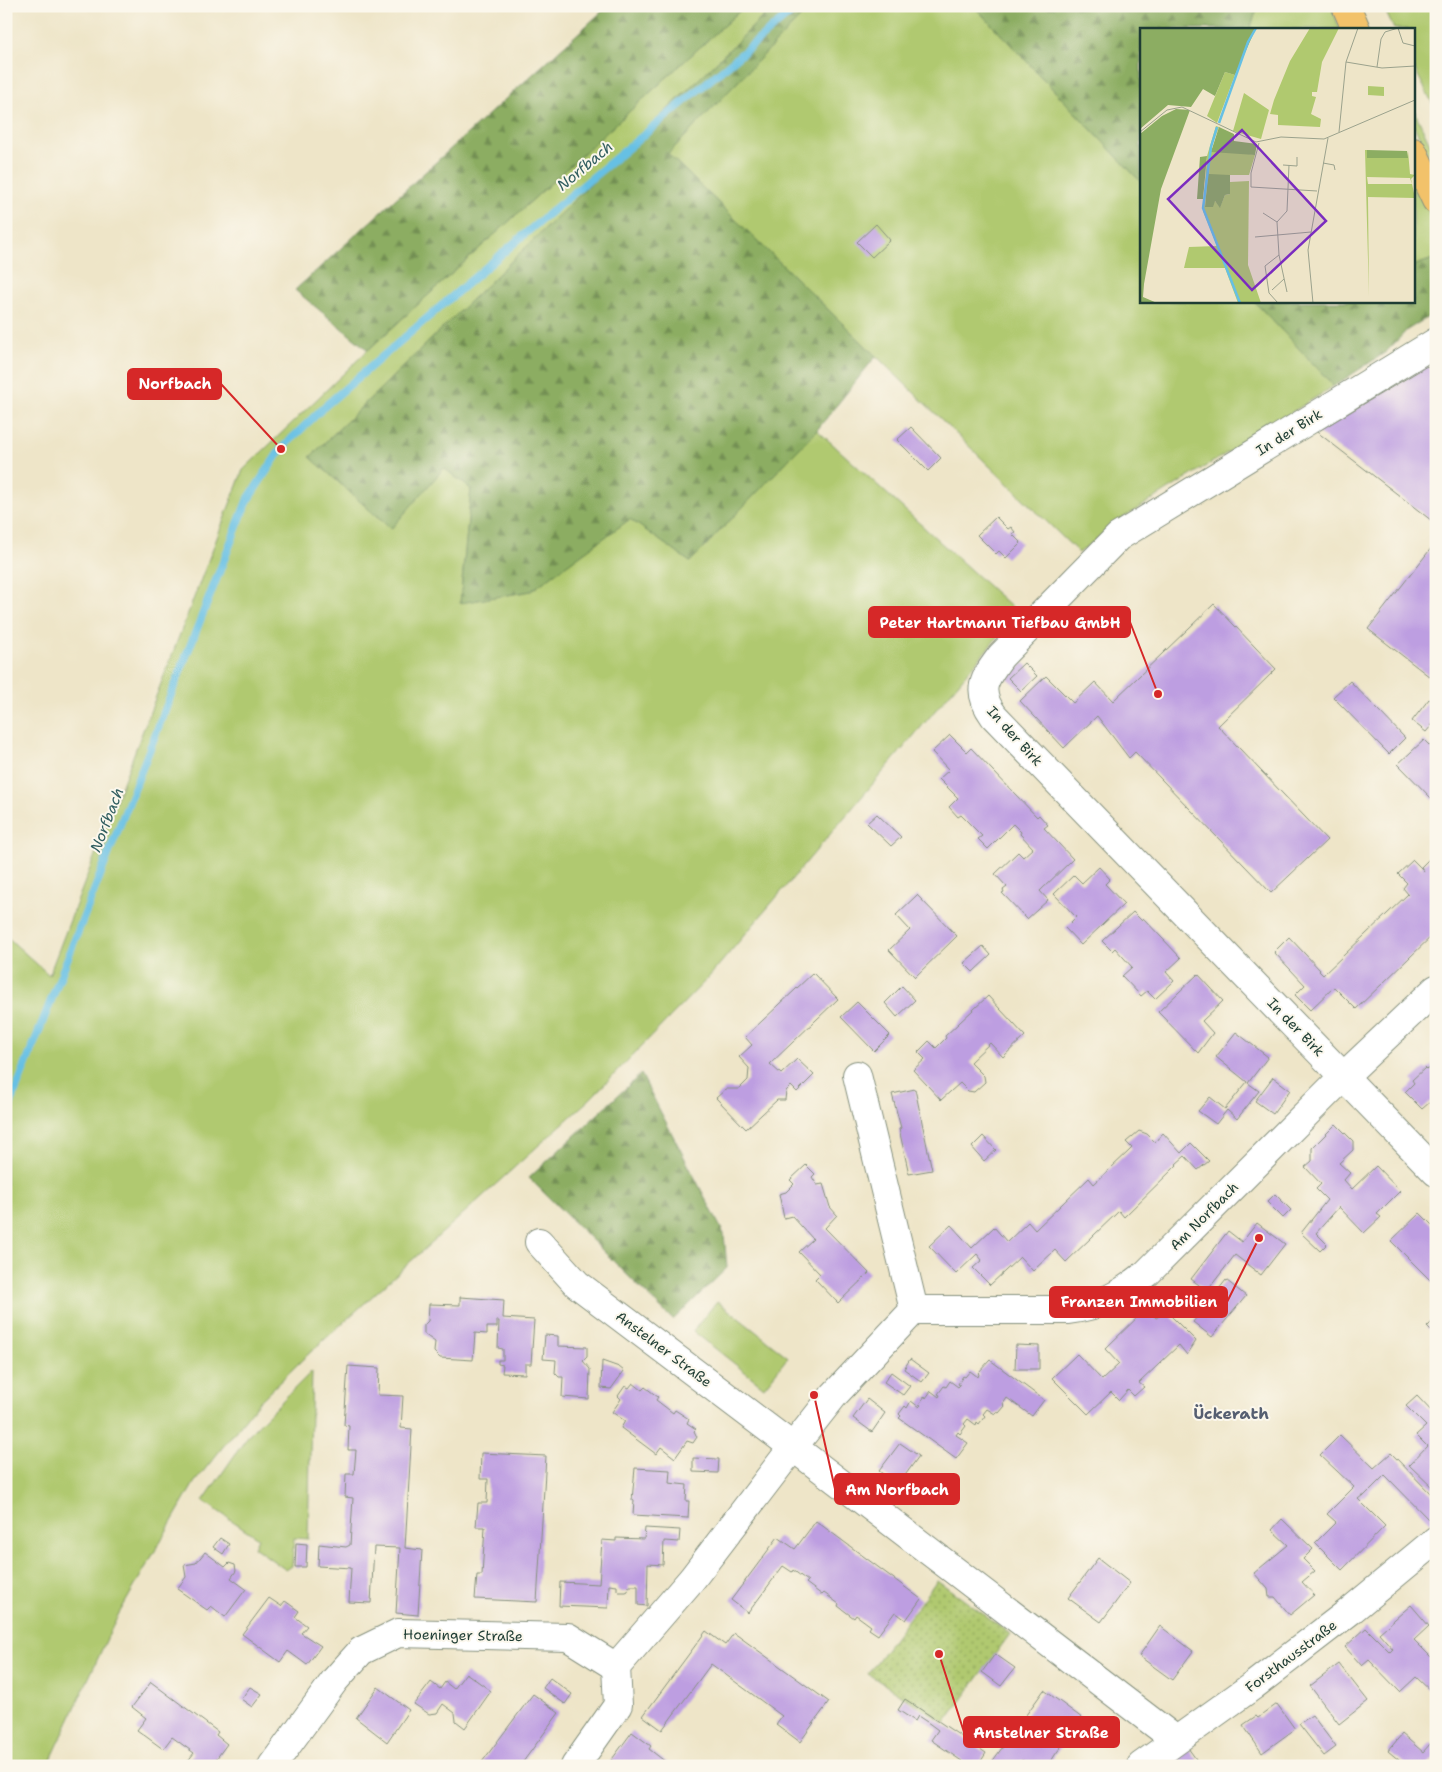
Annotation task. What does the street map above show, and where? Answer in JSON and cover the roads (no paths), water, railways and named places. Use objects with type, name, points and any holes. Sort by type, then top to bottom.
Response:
[{"type":"main road","points":[[1346,6],[1356,28]]},
{"type":"main road","points":[[1414,154],[1436,200]]},
{"type":"street","name":"In der Birk","points":[[1436,342],[1118,537],[1001,656],[986,676],[982,695],[986,706],[994,716],[1436,1172]]},
{"type":"street","name":"Am Norfbach","points":[[914,1310],[1067,1310],[1086,1308],[1125,1291],[1146,1274],[1344,1076],[1436,989]]},
{"type":"street","points":[[574,1766],[618,1705],[616,1667],[692,1579],[834,1395],[914,1310],[857,1075]]},
{"type":"street","name":"Anstelner Straße","points":[[539,1242],[577,1284],[793,1446],[1176,1740]]},
{"type":"street","name":"Forsthausstraße","points":[[1141,1766],[1276,1668],[1350,1611],[1436,1540]]},
{"type":"street","name":"Hoeninger Straße","points":[[272,1766],[335,1680],[361,1651],[398,1633],[568,1637],[616,1667]]},
{"type":"waterway","name":"Norfbach","points":[[6,1115],[247,501],[281,449],[325,406],[540,221],[799,6]]},
{"type":"place","name":"Norfbach","points":[[281,449]]},
{"type":"place","name":"Peter Hartmann Tiefbau GmbH","points":[[1158,694]]},
{"type":"place","name":"Franzen Immobilien","points":[[1259,1238]]},
{"type":"place","name":"Am Norfbach","points":[[814,1395]]},
{"type":"place","name":"Anstelner Straße","points":[[939,1654]]},
{"type":"district","name":"Ückerath","points":[[1231,1413]]}]
